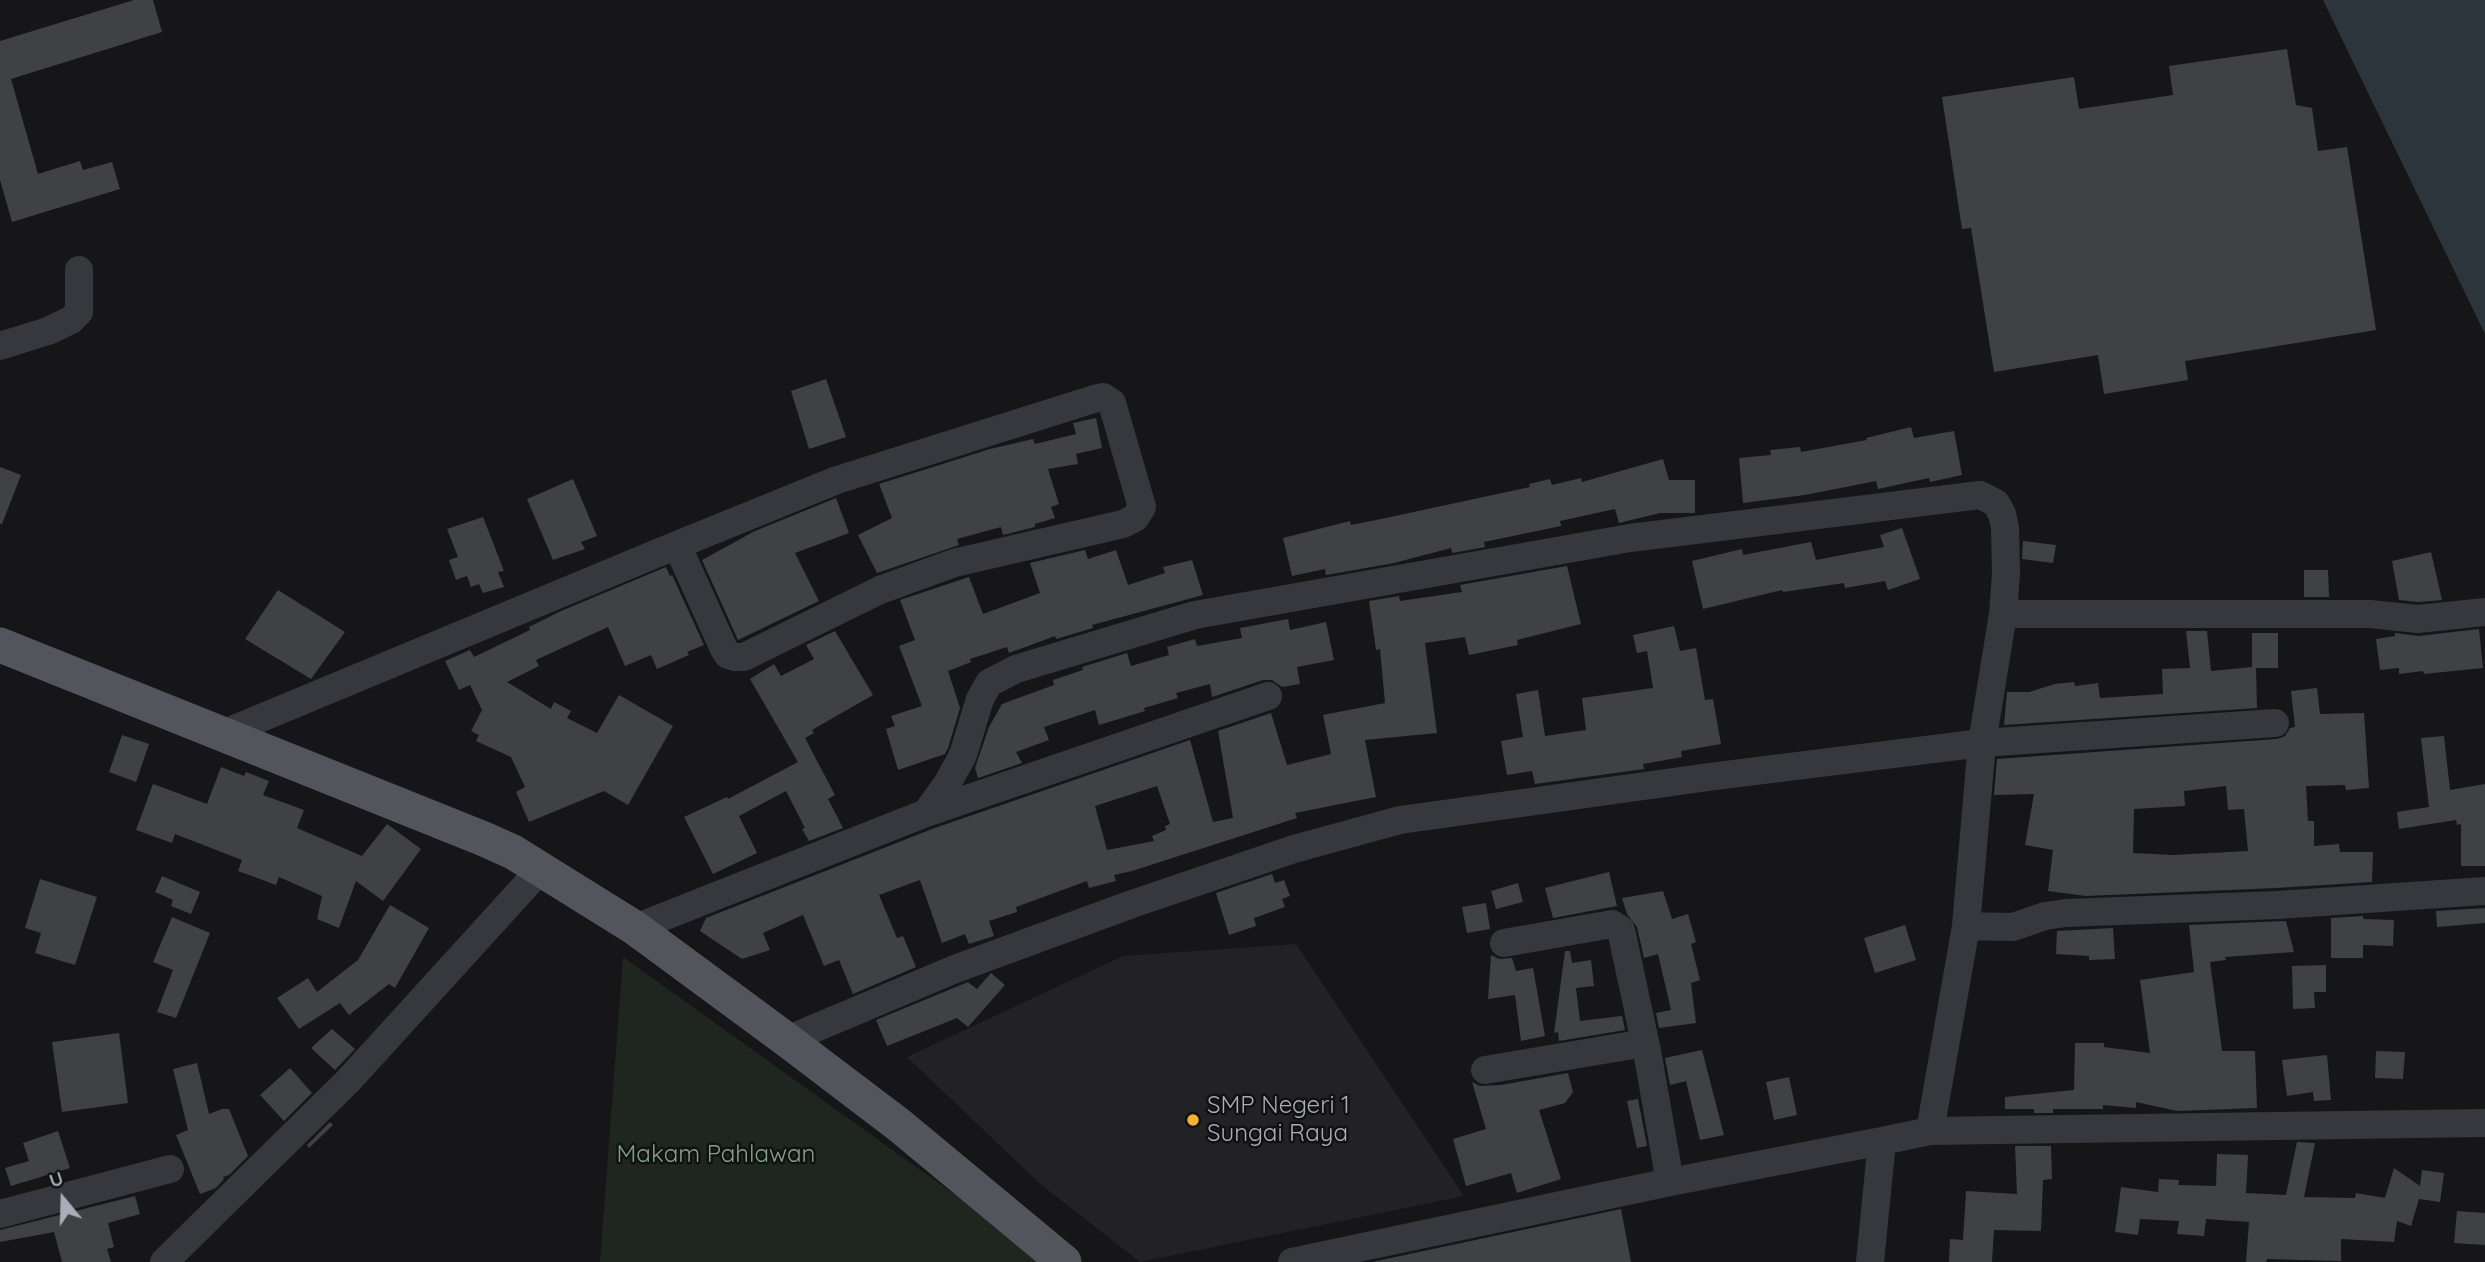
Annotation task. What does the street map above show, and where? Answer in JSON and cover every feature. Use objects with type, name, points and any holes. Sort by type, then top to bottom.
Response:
[{"type":"main road","points":[[0,645],[513,852],[635,928],[787,1040],[899,1125],[1064,1262]]},
{"type":"street","points":[[0,346],[71,320],[79,312],[79,270]]},
{"type":"street","points":[[220,735],[677,545],[837,480],[1103,397],[1112,403],[1142,507],[1135,518],[1123,524],[954,564],[880,590],[744,657],[735,657],[724,649],[677,545]]},
{"type":"street","points":[[926,813],[947,784],[963,755],[980,699],[989,683],[1016,669],[1195,615],[1630,538],[1980,495],[1996,503],[2005,528],[2003,614],[1982,743],[1966,926],[1930,1131]]},
{"type":"street","points":[[2003,614],[2370,614],[2418,619],[2485,612]]},
{"type":"street","points":[[635,928],[926,813],[1268,696]]},
{"type":"street","points":[[787,1040],[955,969],[1132,904],[1294,849],[1400,820],[1716,776],[1982,743],[2276,723]]},
{"type":"street","points":[[164,1262],[348,1081],[540,870]]},
{"type":"street","points":[[1966,926],[2013,928],[2045,916],[2067,913],[2277,905],[2485,891]]},
{"type":"street","points":[[1504,943],[1618,926],[1624,936],[1646,1043],[1670,1182]]},
{"type":"street","points":[[1485,1070],[1646,1043]]},
{"type":"street","points":[[1292,1262],[1670,1182],[1930,1131],[2485,1123]]},
{"type":"street","points":[[1870,1262],[1882,1141]]},
{"type":"street","points":[[0,1214],[170,1169]]},
{"type":"shaded area","points":[[2323,0],[2485,0],[2485,334]]},
{"type":"shaded area","name":"SMP Negeri 1 Sungai Raya","points":[[1296,944],[1464,1196],[1140,1262],[1039,1183],[907,1057],[1123,956]]},
{"type":"green space","name":"Makam Pahlawan","points":[[623,957],[1000,1227],[1041,1262],[600,1262]]},
{"type":"building","points":[[134,0],[153,0],[162,32],[11,79],[38,174],[80,161],[83,170],[112,162],[120,189],[12,222],[0,180],[0,41]]},
{"type":"building","points":[[2287,49],[2296,105],[2312,108],[2318,151],[2347,147],[2376,330],[2185,361],[2188,380],[2104,394],[2098,355],[1994,372],[1971,228],[1962,229],[1942,97],[2074,77],[2079,109],[2173,95],[2169,66]]},
{"type":"building","points":[[826,379],[846,437],[809,449],[791,391]]},
{"type":"building","points":[[1096,418],[1102,448],[1076,454],[1078,464],[1048,469],[1059,504],[1051,507],[1055,518],[1035,524],[1035,527],[1003,535],[1001,527],[957,539],[959,545],[877,573],[858,535],[892,518],[879,484],[990,449],[1033,439],[1035,444],[1076,434],[1073,423]]},
{"type":"building","points":[[1911,427],[1914,438],[1954,431],[1962,475],[1930,482],[1929,478],[1878,489],[1876,481],[1805,495],[1743,503],[1739,458],[1771,455],[1770,450],[1800,447],[1801,452],[1867,440],[1866,438]]},
{"type":"building","points":[[1663,459],[1669,480],[1695,480],[1695,513],[1660,513],[1619,523],[1615,509],[1560,521],[1561,526],[1484,542],[1485,547],[1452,553],[1451,548],[1394,563],[1326,575],[1325,569],[1292,576],[1283,538],[1350,521],[1351,525],[1530,487],[1529,484],[1550,479],[1552,485],[1581,478],[1582,482]]},
{"type":"building","points":[[0,467],[21,475],[2,524],[0,524]]},
{"type":"building","points":[[573,479],[597,536],[581,542],[585,549],[553,560],[527,499]]},
{"type":"building","points":[[836,498],[849,533],[795,553],[819,601],[738,640],[702,560],[755,531]]},
{"type":"building","points":[[483,517],[504,571],[498,572],[504,587],[483,593],[479,584],[471,587],[467,576],[456,580],[449,560],[458,557],[447,529]]},
{"type":"building","points":[[1902,528],[1920,579],[1888,590],[1885,581],[1845,588],[1844,583],[1782,590],[1703,609],[1692,561],[1742,549],[1743,555],[1811,542],[1816,560],[1884,547],[1880,535]]},
{"type":"building","points":[[2023,541],[2056,545],[2053,563],[2022,559]]},
{"type":"building","points":[[1085,550],[1088,559],[1116,550],[1128,585],[1165,573],[1163,567],[1192,560],[1203,595],[1092,625],[1093,628],[1056,639],[1055,636],[1009,653],[1007,647],[970,659],[971,662],[948,671],[960,708],[945,754],[898,770],[886,729],[895,726],[891,716],[922,706],[899,646],[915,640],[900,600],[969,577],[983,614],[1040,593],[1030,563]]},
{"type":"building","points":[[2431,552],[2442,600],[2399,600],[2392,561]]},
{"type":"building","points":[[1567,566],[1581,624],[1517,640],[1518,645],[1469,655],[1465,637],[1425,643],[1437,733],[1365,740],[1376,797],[1295,813],[1297,818],[1114,875],[1116,881],[1089,888],[1087,881],[1016,907],[1017,912],[989,921],[994,936],[969,944],[965,934],[942,943],[920,880],[879,895],[897,938],[903,936],[916,967],[853,994],[839,960],[824,966],[803,915],[763,933],[770,950],[742,959],[700,931],[706,918],[932,829],[1190,740],[1213,822],[1233,818],[1218,731],[1271,713],[1287,765],[1331,754],[1323,715],[1385,703],[1380,649],[1376,650],[1369,601],[1399,596],[1400,601],[1462,592],[1460,585]],"holes":[[[1157,786],[1170,824],[1165,826],[1166,830],[1152,836],[1154,841],[1107,850],[1095,806]]]},
{"type":"building","points":[[666,567],[704,645],[657,669],[651,655],[625,666],[608,627],[536,660],[539,666],[507,682],[551,709],[554,702],[571,711],[567,718],[597,733],[619,695],[673,726],[628,805],[604,791],[529,822],[516,792],[525,787],[511,757],[476,741],[479,735],[471,731],[482,710],[470,685],[459,690],[445,661],[470,650],[474,657],[530,630],[529,627],[561,611]]},
{"type":"building","points":[[2304,570],[2328,570],[2329,597],[2304,597]]},
{"type":"building","points":[[278,590],[345,632],[311,679],[245,639]]},
{"type":"building","points":[[1288,619],[1290,630],[1326,622],[1334,660],[1297,667],[1300,684],[1282,687],[1272,680],[1263,680],[1212,697],[1210,684],[1176,693],[1178,698],[1099,725],[1095,710],[1044,727],[1049,740],[1016,752],[1022,763],[978,778],[975,768],[989,727],[1002,704],[1054,685],[1053,680],[1083,670],[1082,667],[1127,653],[1131,666],[1169,655],[1167,647],[1195,639],[1197,646],[1242,638],[1240,628]]},
{"type":"building","points":[[1674,626],[1680,651],[1696,648],[1705,700],[1713,699],[1721,744],[1681,751],[1682,757],[1643,764],[1644,769],[1535,784],[1532,771],[1507,775],[1501,741],[1523,737],[1516,694],[1538,690],[1545,736],[1586,730],[1582,698],[1653,688],[1647,651],[1637,653],[1633,635]]},
{"type":"building","points":[[2479,629],[2483,668],[2424,674],[2423,671],[2399,674],[2399,668],[2380,670],[2376,639],[2395,636],[2395,633],[2419,636]]},
{"type":"building","points":[[835,631],[873,695],[812,730],[814,733],[805,738],[835,795],[828,799],[843,828],[809,841],[786,791],[739,816],[757,853],[713,874],[684,817],[727,797],[728,799],[798,762],[750,679],[774,664],[781,676],[814,659],[806,645]]},
{"type":"building","points":[[2186,631],[2207,631],[2211,671],[2252,667],[2252,633],[2278,633],[2278,668],[2256,668],[2257,708],[2004,725],[2007,692],[2029,692],[2055,684],[2074,682],[2075,686],[2098,683],[2100,698],[2163,694],[2162,669],[2190,668]]},
{"type":"building","points":[[2317,688],[2320,714],[2364,713],[2369,788],[2346,790],[2345,785],[2306,786],[2308,821],[2314,821],[2314,846],[2339,844],[2340,852],[2373,852],[2372,882],[2086,896],[2048,891],[2053,850],[2025,845],[2034,794],[1994,795],[1997,759],[2277,739],[2295,727],[2291,691]],"holes":[[[2226,786],[2228,810],[2244,809],[2248,851],[2173,855],[2133,853],[2134,809],[2185,806],[2184,791]]]},
{"type":"building","points":[[122,735],[149,744],[136,782],[109,772]]},
{"type":"building","points":[[2444,736],[2450,790],[2485,784],[2485,866],[2461,866],[2461,824],[2457,825],[2456,820],[2399,829],[2397,812],[2429,807],[2421,738]]},
{"type":"building","points":[[221,767],[244,776],[246,772],[269,781],[263,795],[304,810],[297,828],[362,856],[387,824],[421,849],[383,901],[356,881],[339,928],[317,919],[322,896],[279,877],[276,885],[238,871],[242,860],[175,834],[172,843],[136,830],[153,784],[207,804]]},
{"type":"building","points":[[1609,872],[1617,906],[1553,918],[1545,888]]},
{"type":"building","points":[[1272,874],[1275,883],[1284,880],[1290,896],[1282,899],[1285,907],[1254,918],[1256,926],[1229,935],[1216,893]]},
{"type":"building","points":[[162,876],[200,892],[191,914],[171,906],[173,900],[155,892]]},
{"type":"building","points":[[40,879],[97,897],[75,965],[35,953],[41,933],[25,928]]},
{"type":"building","points":[[1518,883],[1523,902],[1496,909],[1491,891]]},
{"type":"building","points":[[1663,891],[1672,919],[1688,914],[1696,942],[1691,944],[1700,980],[1691,983],[1696,1023],[1659,1028],[1656,1013],[1671,1010],[1658,954],[1644,958],[1637,927],[1627,914],[1622,898]]},
{"type":"building","points":[[1486,903],[1490,929],[1467,933],[1462,907]]},
{"type":"building","points":[[390,905],[429,928],[395,988],[389,984],[349,1015],[340,1003],[299,1029],[277,998],[308,978],[317,992],[358,960]]},
{"type":"building","points":[[2485,908],[2485,923],[2437,927],[2436,911]]},
{"type":"building","points":[[2363,916],[2363,919],[2394,920],[2393,946],[2363,945],[2363,958],[2331,958],[2331,918]]},
{"type":"building","points":[[172,917],[210,933],[176,1018],[157,1012],[173,970],[153,962]]},
{"type":"building","points":[[2286,921],[2294,952],[2225,957],[2226,960],[2210,962],[2222,1051],[2255,1051],[2257,1108],[2177,1111],[2136,1102],[2136,1108],[2103,1105],[2103,1109],[2053,1109],[2053,1113],[2034,1113],[2034,1109],[2005,1109],[2005,1097],[2074,1090],[2075,1043],[2104,1043],[2104,1047],[2150,1053],[2140,980],[2194,972],[2189,925]]},
{"type":"building","points":[[1905,925],[1916,960],[1875,973],[1864,938]]},
{"type":"building","points":[[2113,928],[2115,959],[2089,960],[2089,956],[2056,954],[2057,931]]},
{"type":"building","points":[[1565,951],[1570,951],[1572,963],[1591,960],[1594,986],[1576,988],[1580,1021],[1622,1016],[1625,1030],[1559,1041],[1558,1032],[1554,1033]]},
{"type":"building","points":[[1491,955],[1499,959],[1512,958],[1516,971],[1533,968],[1545,1036],[1521,1041],[1515,995],[1488,999]]},
{"type":"building","points":[[2326,965],[2326,992],[2314,992],[2315,1008],[2293,1009],[2292,966]]},
{"type":"building","points":[[991,973],[1005,985],[968,1027],[957,1018],[887,1046],[876,1020],[968,982],[977,989]]},
{"type":"building","points":[[332,1029],[355,1049],[335,1070],[311,1048]]},
{"type":"building","points":[[119,1033],[128,1103],[62,1112],[52,1042]]},
{"type":"building","points":[[1702,1050],[1724,1135],[1700,1140],[1686,1081],[1670,1085],[1665,1058]]},
{"type":"building","points":[[2376,1051],[2405,1052],[2403,1079],[2375,1078]]},
{"type":"building","points":[[2327,1055],[2331,1100],[2314,1101],[2313,1092],[2287,1096],[2282,1060]]},
{"type":"building","points":[[197,1063],[209,1114],[229,1109],[248,1156],[229,1175],[223,1177],[216,1188],[200,1194],[176,1135],[188,1130],[173,1069]]},
{"type":"building","points":[[290,1068],[312,1093],[284,1121],[260,1095]]},
{"type":"building","points":[[1568,1073],[1573,1092],[1565,1103],[1539,1110],[1561,1179],[1517,1193],[1511,1173],[1466,1186],[1453,1139],[1486,1129],[1472,1082],[1480,1086],[1501,1085]]},
{"type":"building","points":[[1789,1077],[1797,1115],[1774,1120],[1766,1082]]},
{"type":"building","points":[[1638,1099],[1647,1146],[1637,1148],[1627,1101]]},
{"type":"building","points":[[330,1122],[333,1125],[309,1148],[307,1145]]},
{"type":"building","points":[[58,1131],[70,1168],[11,1186],[5,1168],[29,1161],[23,1143]]},
{"type":"building","points":[[2297,1142],[2315,1143],[2304,1197],[2355,1198],[2356,1193],[2385,1198],[2394,1168],[2420,1186],[2422,1170],[2444,1173],[2440,1202],[2419,1199],[2411,1226],[2397,1221],[2394,1242],[2341,1239],[2341,1261],[2267,1259],[2266,1262],[2246,1262],[2249,1222],[2206,1219],[2204,1236],[2177,1234],[2179,1221],[2140,1219],[2138,1235],[2115,1232],[2121,1187],[2158,1192],[2159,1179],[2179,1180],[2178,1185],[2216,1186],[2217,1154],[2248,1155],[2246,1193],[2286,1195]]},
{"type":"building","points":[[2015,1146],[2051,1146],[2052,1179],[2043,1180],[2041,1231],[1994,1230],[1992,1262],[1949,1262],[1950,1239],[1963,1240],[1966,1191],[2017,1194]]},
{"type":"building","points":[[135,1196],[140,1214],[108,1223],[114,1247],[107,1249],[111,1262],[62,1262],[54,1232],[0,1242],[0,1230]]},
{"type":"building","points":[[1621,1209],[1631,1262],[1372,1262]]},
{"type":"building","points":[[2457,1211],[2485,1213],[2485,1245],[2454,1243]]},
{"type":"place","name":"SMP Negeri 1 Sungai Raya","points":[[1193,1120]]}]
